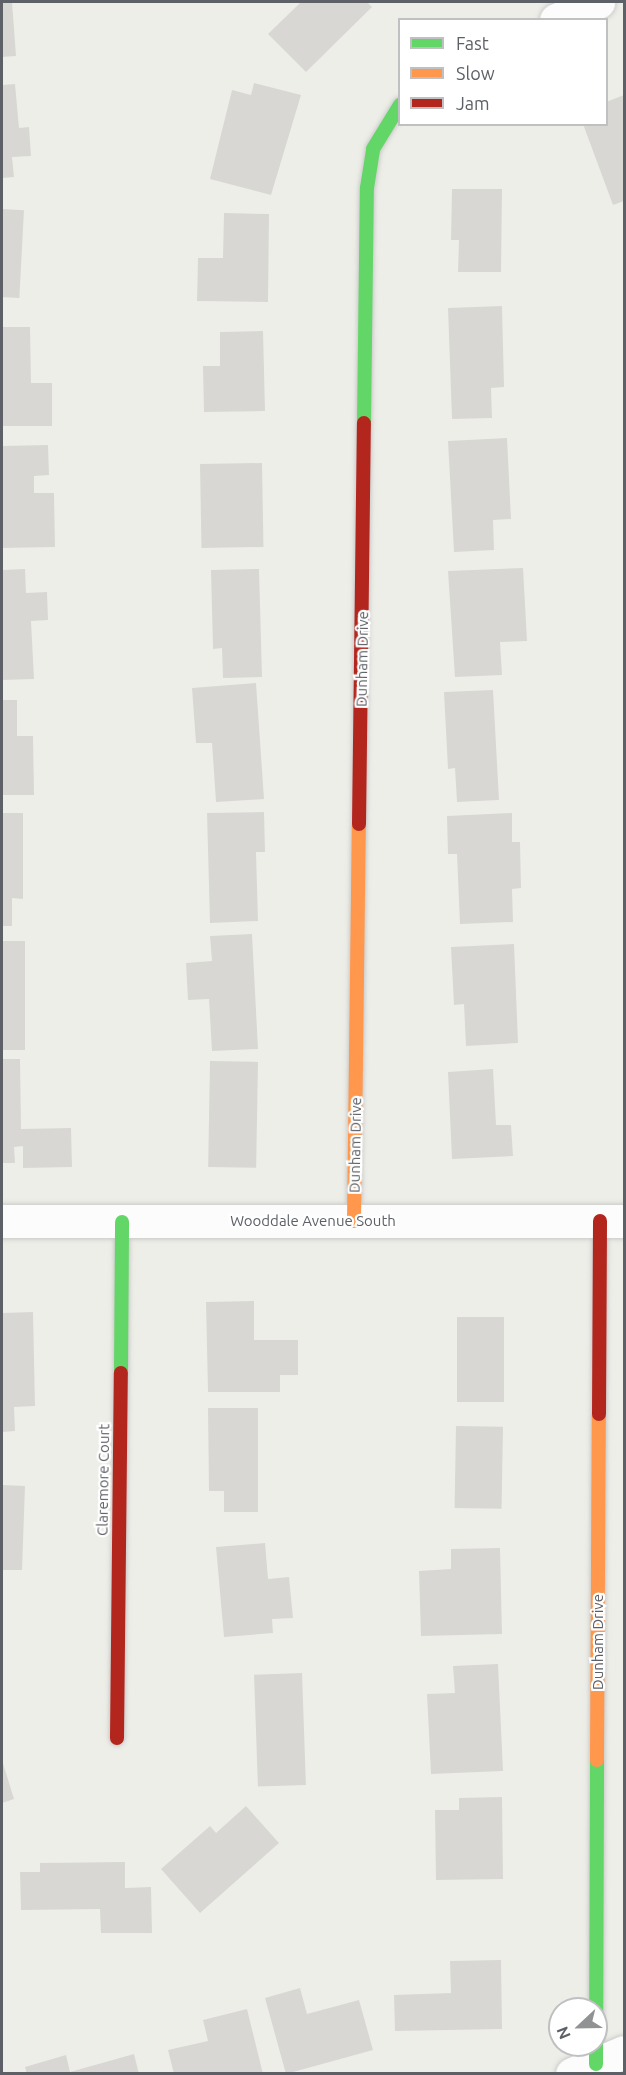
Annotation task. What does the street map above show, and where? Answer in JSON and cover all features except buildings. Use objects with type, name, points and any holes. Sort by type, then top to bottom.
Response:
[{"type":"street","points":[[561,18],[598,2]]},
{"type":"street","name":"Dunham Drive","points":[[354,1221],[368,188],[373,149],[398,107]]},
{"type":"street","name":"Wooddale Avenue South","points":[[2,1221],[612,1221]]},
{"type":"street","name":"Dunham Drive","points":[[598,2063],[612,1221]]},
{"type":"street","name":"Claremore Court","points":[[117,1738],[122,1222]]},
{"type":"traffic: fast","points":[[364,423],[367,188],[373,149],[398,108]]},
{"type":"traffic: fast","points":[[121,1373],[122,1222]]},
{"type":"traffic: fast","points":[[596,2064],[597,1760]]},
{"type":"traffic: slow","points":[[354,1221],[359,824]]},
{"type":"traffic: slow","points":[[597,1760],[599,1414]]},
{"type":"traffic: jam","points":[[359,824],[364,423]]},
{"type":"traffic: jam","points":[[599,1414],[600,1221]]},
{"type":"traffic: jam","points":[[117,1738],[121,1373]]}]
